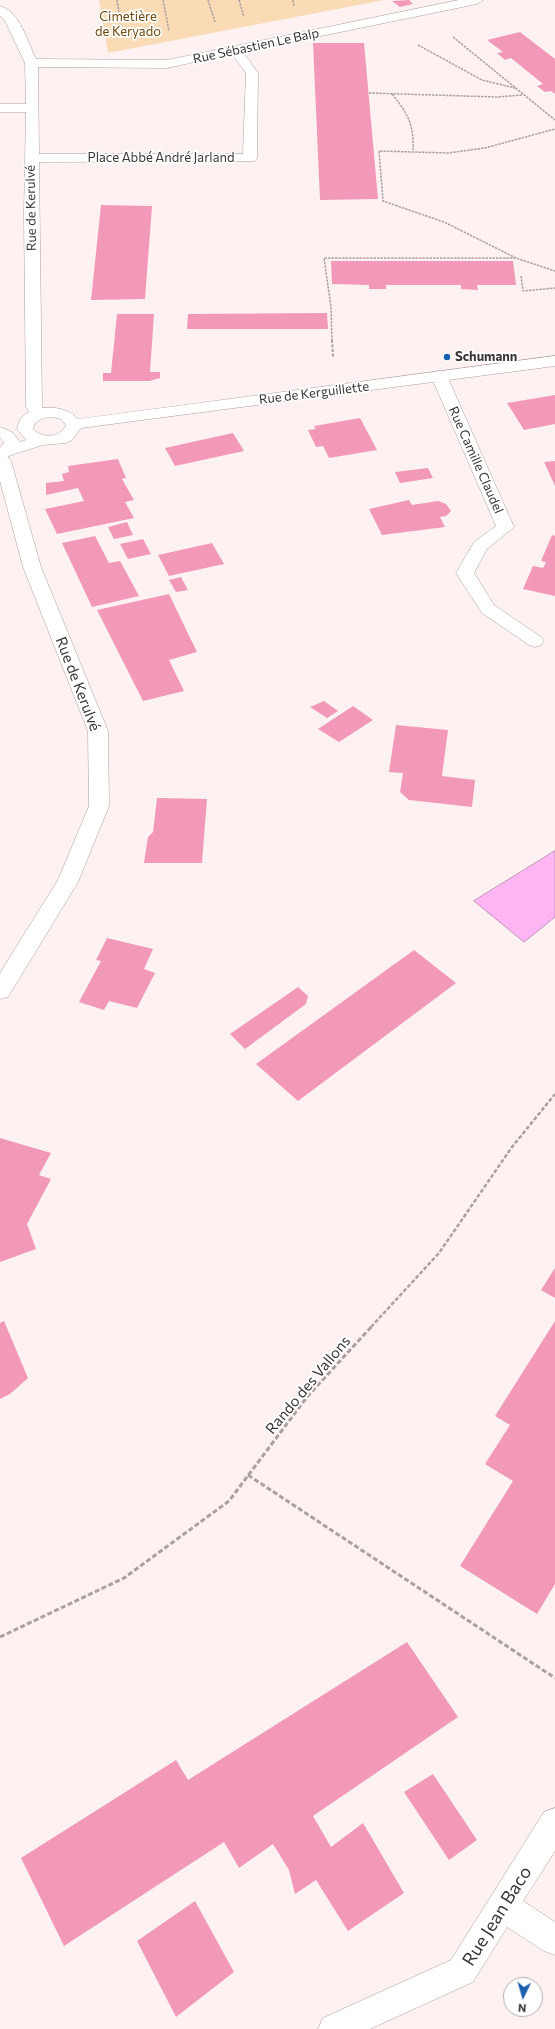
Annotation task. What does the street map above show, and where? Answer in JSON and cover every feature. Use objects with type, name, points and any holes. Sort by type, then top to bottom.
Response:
[{"type":"street","name":"Rue Sébastien Le Balp","points":[[32,63],[167,64],[477,0]]},
{"type":"street","name":"Rue de Kerulvé","points":[[0,10],[9,17],[32,63],[33,108],[31,158],[34,407],[33,417],[25,429],[31,436],[44,440]]},
{"type":"street","name":"Place Abbé André Jarland","points":[[31,158],[250,158],[252,73],[235,50]]},
{"type":"street","points":[[0,108],[33,108]]},
{"type":"street","name":"Rue de Kerguillette","points":[[74,424],[555,361]]},
{"type":"street","name":"Rue Camille Claudel","points":[[439,376],[505,527],[480,546],[465,573],[488,609],[535,641]]},
{"type":"street","points":[[0,432],[33,417],[61,413],[74,424],[73,428],[66,436],[44,440],[3,455]]},
{"type":"street","name":"Rue de Kerulvé","points":[[0,432],[10,438],[11,446],[3,455],[3,461],[32,567],[98,731],[99,806],[68,882],[0,991]]},
{"type":"street","name":"Rue Jean Baco","points":[[334,2029],[462,1971],[555,1823]]},
{"type":"street","points":[[503,1906],[555,1940]]},
{"type":"path","points":[[163,0],[170,33]]},
{"type":"path","points":[[208,0],[215,25]]},
{"type":"path","points":[[239,0],[245,19]]},
{"type":"path","points":[[418,12],[452,37],[555,120]]},
{"type":"path","points":[[366,23],[408,40],[482,80],[516,88]]},
{"type":"path","points":[[369,93],[497,97],[524,94]]},
{"type":"path","points":[[392,94],[408,112],[414,129],[413,152]]},
{"type":"path","points":[[555,129],[485,148],[448,153],[379,152],[383,201],[444,222],[516,258],[555,271]]},
{"type":"path","points":[[332,390],[333,351],[331,307],[324,258],[516,258]]},
{"type":"path","points":[[521,276],[523,291],[555,288]]},
{"type":"path","name":"Rando des Vallons","points":[[0,1637],[124,1578],[228,1501],[307,1397],[439,1253],[512,1147],[555,1094]]},
{"type":"path","points":[[248,1475],[555,1678]]},
{"type":"green space","name":"Cimetière de Keryado","points":[[99,0],[384,0],[108,53]]},
{"type":"shaded area","points":[[555,851],[555,917],[524,942],[474,901]]},
{"type":"building","points":[[409,0],[413,4],[400,7],[392,1]]},
{"type":"building","points":[[520,32],[555,59],[555,94],[551,91],[545,92],[537,86],[543,84],[511,58],[505,60],[497,53],[503,52],[487,40]]},
{"type":"building","points":[[313,43],[364,43],[378,199],[320,200]]},
{"type":"building","points":[[101,205],[152,206],[145,299],[91,300]]},
{"type":"building","points":[[331,261],[513,261],[516,285],[477,285],[478,290],[461,289],[461,285],[386,285],[386,289],[369,289],[369,285],[332,284]]},
{"type":"building","points":[[327,313],[328,329],[187,329],[188,314]]},
{"type":"building","points":[[117,314],[154,314],[150,372],[160,372],[160,378],[149,381],[103,381],[103,373],[111,373]]},
{"type":"building","points":[[555,395],[555,424],[524,430],[507,403]]},
{"type":"building","points":[[360,418],[377,450],[329,458],[323,446],[316,447],[308,430],[316,429],[314,426]]},
{"type":"building","points":[[233,433],[244,451],[175,466],[165,448]]},
{"type":"building","points":[[118,459],[126,478],[122,479],[134,500],[125,502],[134,518],[57,534],[45,509],[84,501],[78,488],[46,495],[46,483],[64,481],[62,474],[69,472],[68,466]]},
{"type":"building","points":[[555,461],[555,486],[544,462]]},
{"type":"building","points":[[428,468],[433,478],[400,483],[395,472]]},
{"type":"building","points":[[409,500],[412,505],[438,501],[446,504],[451,511],[446,516],[440,517],[445,527],[382,535],[369,509]]},
{"type":"building","points":[[127,522],[133,535],[114,539],[108,527]]},
{"type":"building","points":[[552,535],[555,536],[555,596],[523,589],[533,566],[543,568],[546,562],[541,561]]},
{"type":"building","points":[[95,536],[109,563],[120,561],[139,596],[92,607],[62,543]]},
{"type":"building","points":[[143,539],[151,554],[128,559],[120,544]]},
{"type":"building","points":[[212,543],[224,564],[169,576],[158,555]]},
{"type":"building","points":[[181,577],[188,590],[176,592],[169,580]]},
{"type":"building","points":[[169,594],[197,652],[169,660],[184,691],[143,701],[97,610]]},
{"type":"building","points":[[324,701],[338,711],[327,718],[310,707]]},
{"type":"building","points":[[353,706],[373,720],[339,742],[318,729]]},
{"type":"building","points":[[396,725],[448,730],[442,776],[475,780],[472,807],[409,800],[400,792],[403,773],[389,772]]},
{"type":"building","points":[[157,798],[207,799],[202,863],[144,863],[148,837],[153,832]]},
{"type":"building","points":[[107,938],[153,949],[144,969],[155,973],[137,1008],[109,1001],[104,1010],[79,1002],[101,961],[96,960]]},
{"type":"building","points":[[414,950],[456,983],[298,1101],[256,1064]]},
{"type":"building","points":[[298,987],[308,996],[306,1004],[245,1049],[230,1034]]},
{"type":"building","points":[[0,1138],[51,1153],[39,1175],[51,1179],[27,1224],[36,1249],[0,1262]]},
{"type":"building","points":[[555,1268],[555,1298],[541,1290]]},
{"type":"building","points":[[4,1321],[28,1378],[10,1394],[0,1399],[0,1323]]},
{"type":"building","points":[[555,1321],[555,1584],[537,1614],[460,1566],[513,1481],[485,1464],[510,1425],[495,1416]]},
{"type":"building","points":[[407,1642],[458,1717],[313,1816],[331,1847],[363,1823],[404,1893],[348,1931],[316,1880],[295,1894],[289,1870],[273,1844],[239,1868],[224,1842],[64,1946],[21,1858],[176,1760],[188,1780]]},
{"type":"building","points":[[433,1774],[477,1840],[449,1860],[404,1792]]},
{"type":"building","points":[[195,1901],[234,1972],[176,2017],[137,1941]]},
{"type":"place","name":"Schumann","points":[[447,357]]}]
